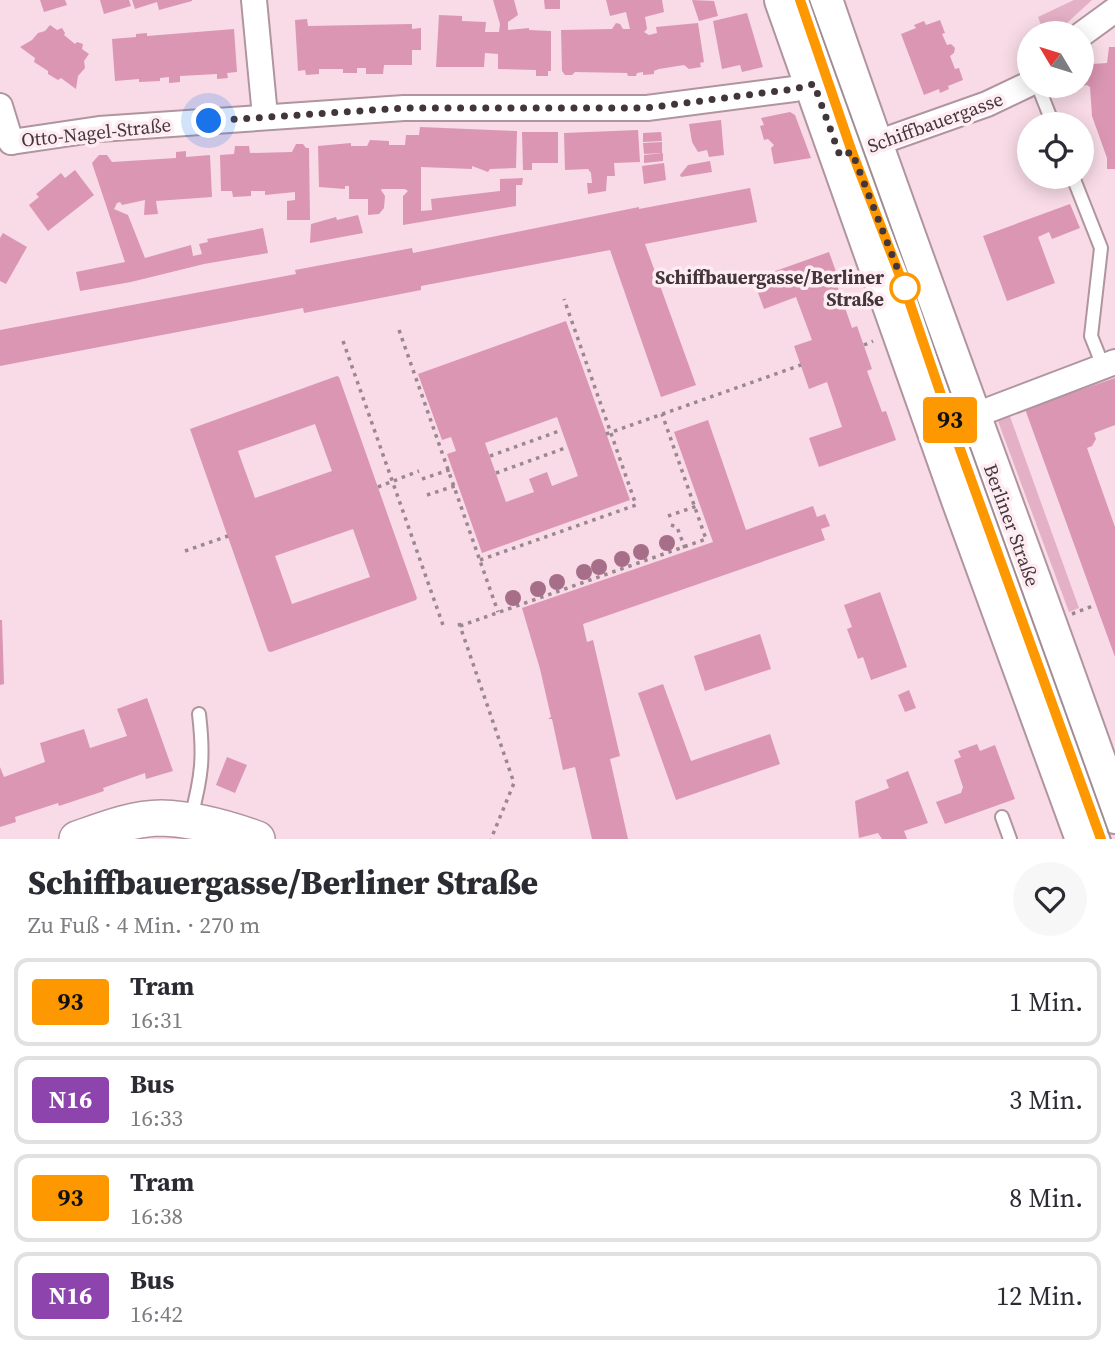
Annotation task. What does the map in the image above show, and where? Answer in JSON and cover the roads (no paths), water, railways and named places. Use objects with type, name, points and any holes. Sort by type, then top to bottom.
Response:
[{"type":"main road","name":"Berliner Straße","points":[[806,3],[870,148],[978,416],[1115,814]]},
{"type":"main road","name":"Berliner Straße","points":[[870,148],[969,524],[1085,839]]},
{"type":"street","points":[[254,0],[265,116]]},
{"type":"street","points":[[1094,25],[1115,10]]},
{"type":"street","name":"Otto-Nagel-Straße","points":[[6,150],[99,129],[265,116],[404,108],[646,108],[794,89],[836,75]]},
{"type":"street","name":"Schiffbauergasse","points":[[870,148],[987,104],[1017,90]]},
{"type":"street","points":[[0,106],[6,150]]},
{"type":"street","points":[[978,416],[1109,364]]},
{"type":"street","points":[[77,839],[121,825],[159,818],[191,821],[257,839]]},
{"type":"lane","points":[[1078,189],[1101,248],[1091,336],[1109,364]]},
{"type":"lane","points":[[1101,248],[1115,243]]},
{"type":"lane","points":[[969,524],[978,416]]},
{"type":"lane","points":[[191,821],[201,779],[203,747],[199,714]]},
{"type":"lane","points":[[1002,817],[1010,839]]},
{"type":"tram line","name":"93","points":[[800,0],[852,152],[905,289],[1101,839]]},
{"type":"tram line","points":[[809,0],[1111,839]]},
{"type":"tram line","points":[[813,40],[849,142]]},
{"type":"tram line","points":[[940,392],[980,504]]},
{"type":"place","name":"Schiffbauergasse/Berliner Straße","points":[[905,288]]}]
